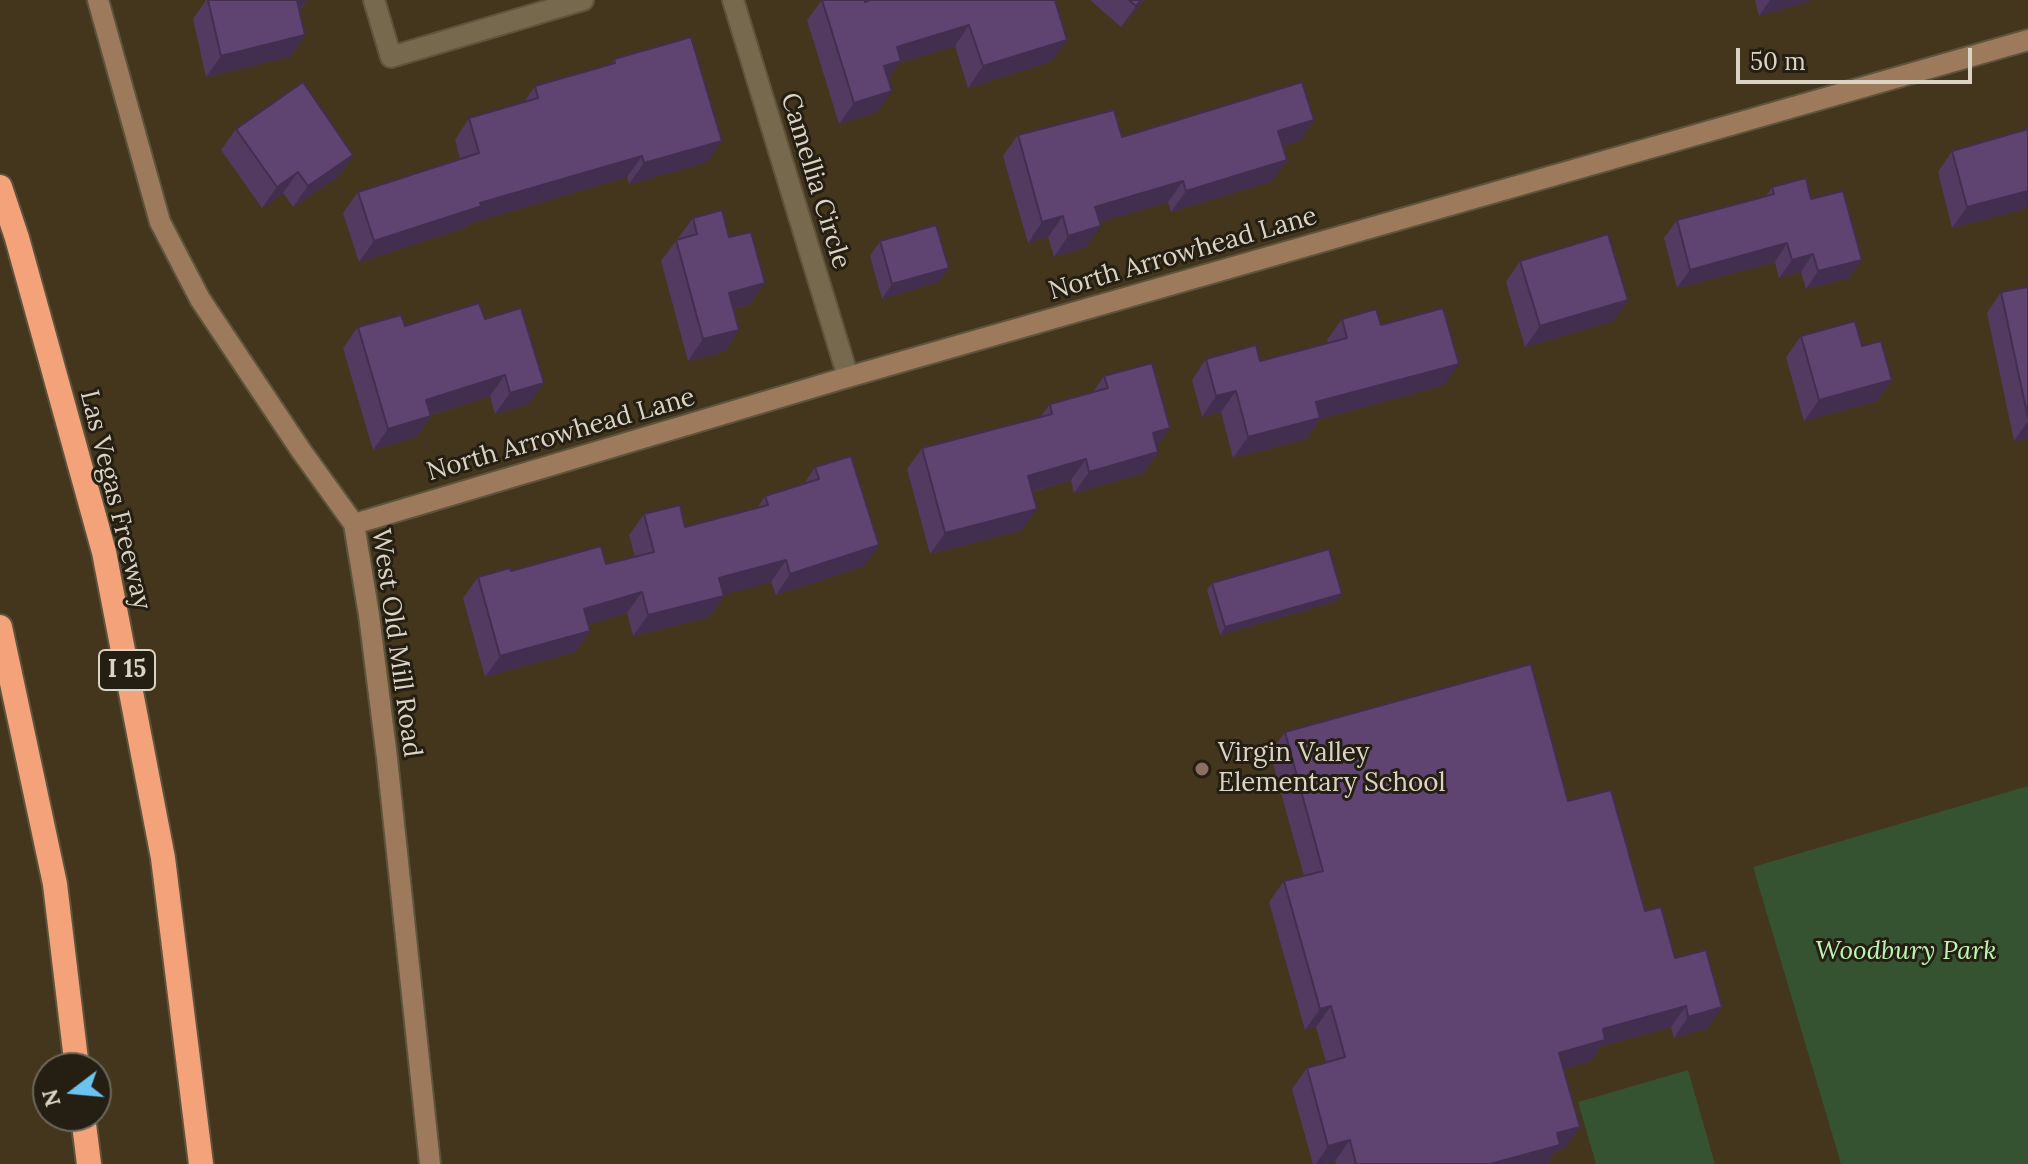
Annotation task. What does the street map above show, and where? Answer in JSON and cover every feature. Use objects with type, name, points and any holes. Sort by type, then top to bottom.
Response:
[{"type":"highway","name":"Las Vegas Freeway","points":[[0,187],[104,552],[163,858],[201,1164]]},
{"type":"highway","points":[[0,627],[55,884],[75,1052]]},
{"type":"highway","points":[[85,1132],[89,1164]]},
{"type":"street","name":"West Old Mill Road","points":[[98,0],[160,222],[200,299],[354,524],[385,744],[430,1164]]},
{"type":"street","points":[[374,0],[391,57],[583,0]]},
{"type":"street","name":"Camellia Circle","points":[[733,0],[848,377]]},
{"type":"street","name":"North Arrowhead Lane","points":[[354,524],[848,377],[2028,40]]},
{"type":"green space","name":"Woodbury Park","points":[[2028,786],[2028,1164],[1841,1164],[1753,867]]},
{"type":"green space","points":[[1688,1070],[1715,1164],[1596,1164],[1578,1102]]},
{"type":"building","points":[[208,0],[297,0],[305,35],[221,56]]},
{"type":"building","points":[[822,0],[1055,0],[1067,40],[983,66],[969,25],[897,47],[901,61],[884,66],[892,91],[854,103]]},
{"type":"building","points":[[691,37],[722,141],[644,163],[642,156],[480,203],[482,206],[374,241],[358,192],[479,153],[469,118],[538,98],[535,86]]},
{"type":"building","points":[[303,82],[353,155],[308,186],[298,172],[277,187],[236,129]]},
{"type":"building","points":[[1302,82],[1314,120],[1278,131],[1287,160],[1186,191],[1183,181],[1095,207],[1101,226],[1068,236],[1063,216],[1042,222],[1018,135],[1114,110],[1122,137]]},
{"type":"building","points":[[2028,129],[2028,191],[1967,207],[1952,151]]},
{"type":"building","points":[[1806,178],[1811,199],[1843,191],[1862,260],[1818,271],[1813,254],[1792,260],[1787,243],[1690,270],[1677,220],[1774,194],[1772,187]]},
{"type":"building","points":[[722,210],[729,237],[751,232],[765,283],[729,293],[739,330],[703,339],[676,240],[697,234],[693,218]]},
{"type":"building","points":[[936,225],[949,268],[892,284],[880,241]]},
{"type":"building","points":[[1608,234],[1628,300],[1540,326],[1520,261]]},
{"type":"building","points":[[2028,287],[2028,418],[2001,292]]},
{"type":"building","points":[[479,303],[485,319],[521,308],[544,383],[510,393],[505,375],[426,400],[431,416],[388,429],[358,327],[401,315],[405,326]]},
{"type":"building","points":[[1443,308],[1459,364],[1316,402],[1320,418],[1248,437],[1236,391],[1216,396],[1206,359],[1256,345],[1260,361],[1347,338],[1342,319],[1376,309],[1381,325]]},
{"type":"building","points":[[1855,321],[1862,346],[1881,341],[1892,380],[1819,400],[1801,336]]},
{"type":"building","points":[[1152,363],[1170,428],[1153,433],[1158,452],[1089,472],[1086,459],[1028,476],[1037,509],[945,533],[922,448],[1052,414],[1050,404],[1108,388],[1104,376]]},
{"type":"building","points":[[851,456],[879,545],[790,574],[786,560],[719,578],[724,596],[648,615],[642,592],[584,609],[590,631],[500,656],[478,577],[601,546],[606,564],[654,552],[644,514],[680,505],[685,527],[768,505],[765,496],[819,479],[815,467]]},
{"type":"building","points":[[1329,549],[1342,594],[1225,627],[1212,583]]},
{"type":"building","points":[[1531,664],[1568,801],[1611,790],[1645,911],[1661,907],[1675,958],[1706,950],[1722,1007],[1688,1017],[1686,1006],[1603,1029],[1605,1040],[1559,1053],[1580,1127],[1557,1133],[1560,1145],[1490,1164],[1356,1164],[1350,1140],[1328,1146],[1307,1068],[1345,1057],[1331,1006],[1320,1009],[1284,881],[1323,871],[1285,732]]},
{"type":"place","name":"Virgin Valley Elementary School","points":[[1202,769]]}]
